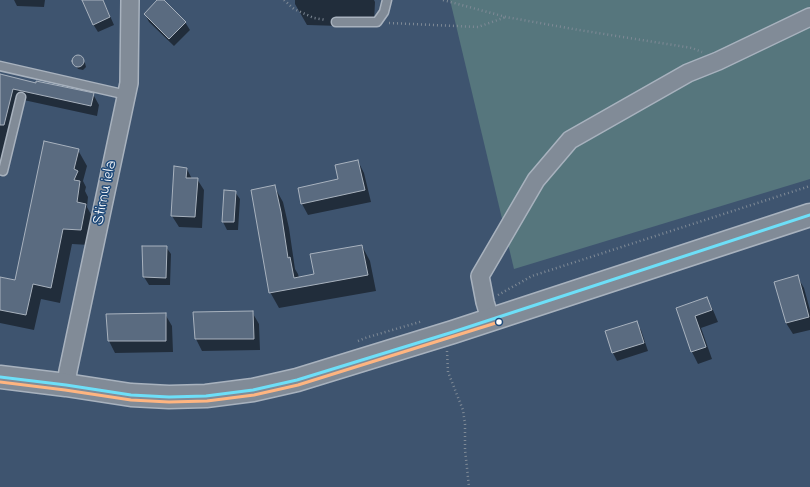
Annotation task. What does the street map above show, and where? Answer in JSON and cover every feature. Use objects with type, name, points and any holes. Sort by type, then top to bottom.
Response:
[{"type":"main road","points":[[0,376],[131,395],[206,396],[253,390],[297,380],[446,334],[491,313],[810,215]]},
{"type":"street","name":"Stirnu iela","points":[[66,385],[129,83],[130,0]]},
{"type":"street","points":[[491,313],[480,276],[536,180],[570,140],[688,73],[718,61],[810,17]]},
{"type":"lane","points":[[336,22],[377,22],[384,12],[387,0]]},
{"type":"lane","points":[[0,66],[127,95]]},
{"type":"lane","points":[[0,170],[3,171],[21,97]]},
{"type":"path","points":[[284,0],[294,9],[314,18],[336,22]]},
{"type":"path","points":[[443,0],[506,17],[692,48],[704,52],[718,61]]},
{"type":"path","points":[[377,22],[478,27],[506,17]]},
{"type":"path","points":[[491,313],[532,276],[810,186]]},
{"type":"path","points":[[352,343],[425,320]]},
{"type":"path","points":[[446,334],[448,372],[463,410],[469,487]]},
{"type":"green space","points":[[450,0],[810,0],[810,179],[514,269]]},
{"type":"building","points":[[82,0],[103,0],[110,17],[93,25]]},
{"type":"building","points":[[157,0],[164,0],[186,22],[169,39],[144,14]]},
{"type":"building","points":[[76,55],[80,55],[84,61],[80,67],[76,67],[72,63],[72,59]]},
{"type":"building","points":[[0,74],[36,83],[36,81],[94,93],[91,106],[13,89],[4,125],[0,125]]},
{"type":"building","points":[[44,141],[79,149],[74,169],[78,171],[74,180],[80,181],[77,202],[86,204],[81,230],[63,229],[51,288],[33,284],[26,315],[0,310],[0,277],[15,280]]},
{"type":"building","points":[[358,160],[365,190],[301,204],[298,188],[338,179],[335,165]]},
{"type":"building","points":[[174,166],[187,168],[186,178],[198,178],[195,217],[171,216]]},
{"type":"building","points":[[275,185],[288,258],[290,257],[294,278],[314,274],[310,254],[362,245],[368,275],[269,293],[251,190]]},
{"type":"building","points":[[224,190],[236,191],[234,222],[222,222]]},
{"type":"building","points":[[142,246],[167,246],[166,278],[143,277]]},
{"type":"building","points":[[798,275],[809,317],[786,323],[774,282]]},
{"type":"building","points":[[707,297],[712,310],[695,316],[706,347],[691,352],[676,308]]},
{"type":"building","points":[[253,311],[254,339],[195,339],[193,312]]},
{"type":"building","points":[[166,313],[166,341],[108,341],[106,314]]},
{"type":"building","points":[[637,321],[644,343],[612,353],[605,331]]},
{"type":"transit line","points":[[0,377],[131,395],[169,397],[206,396],[253,390],[297,380],[453,332],[810,215]]},
{"type":"transit line","points":[[0,382],[131,400],[169,402],[207,401],[254,395],[298,385],[499,322]]}]
